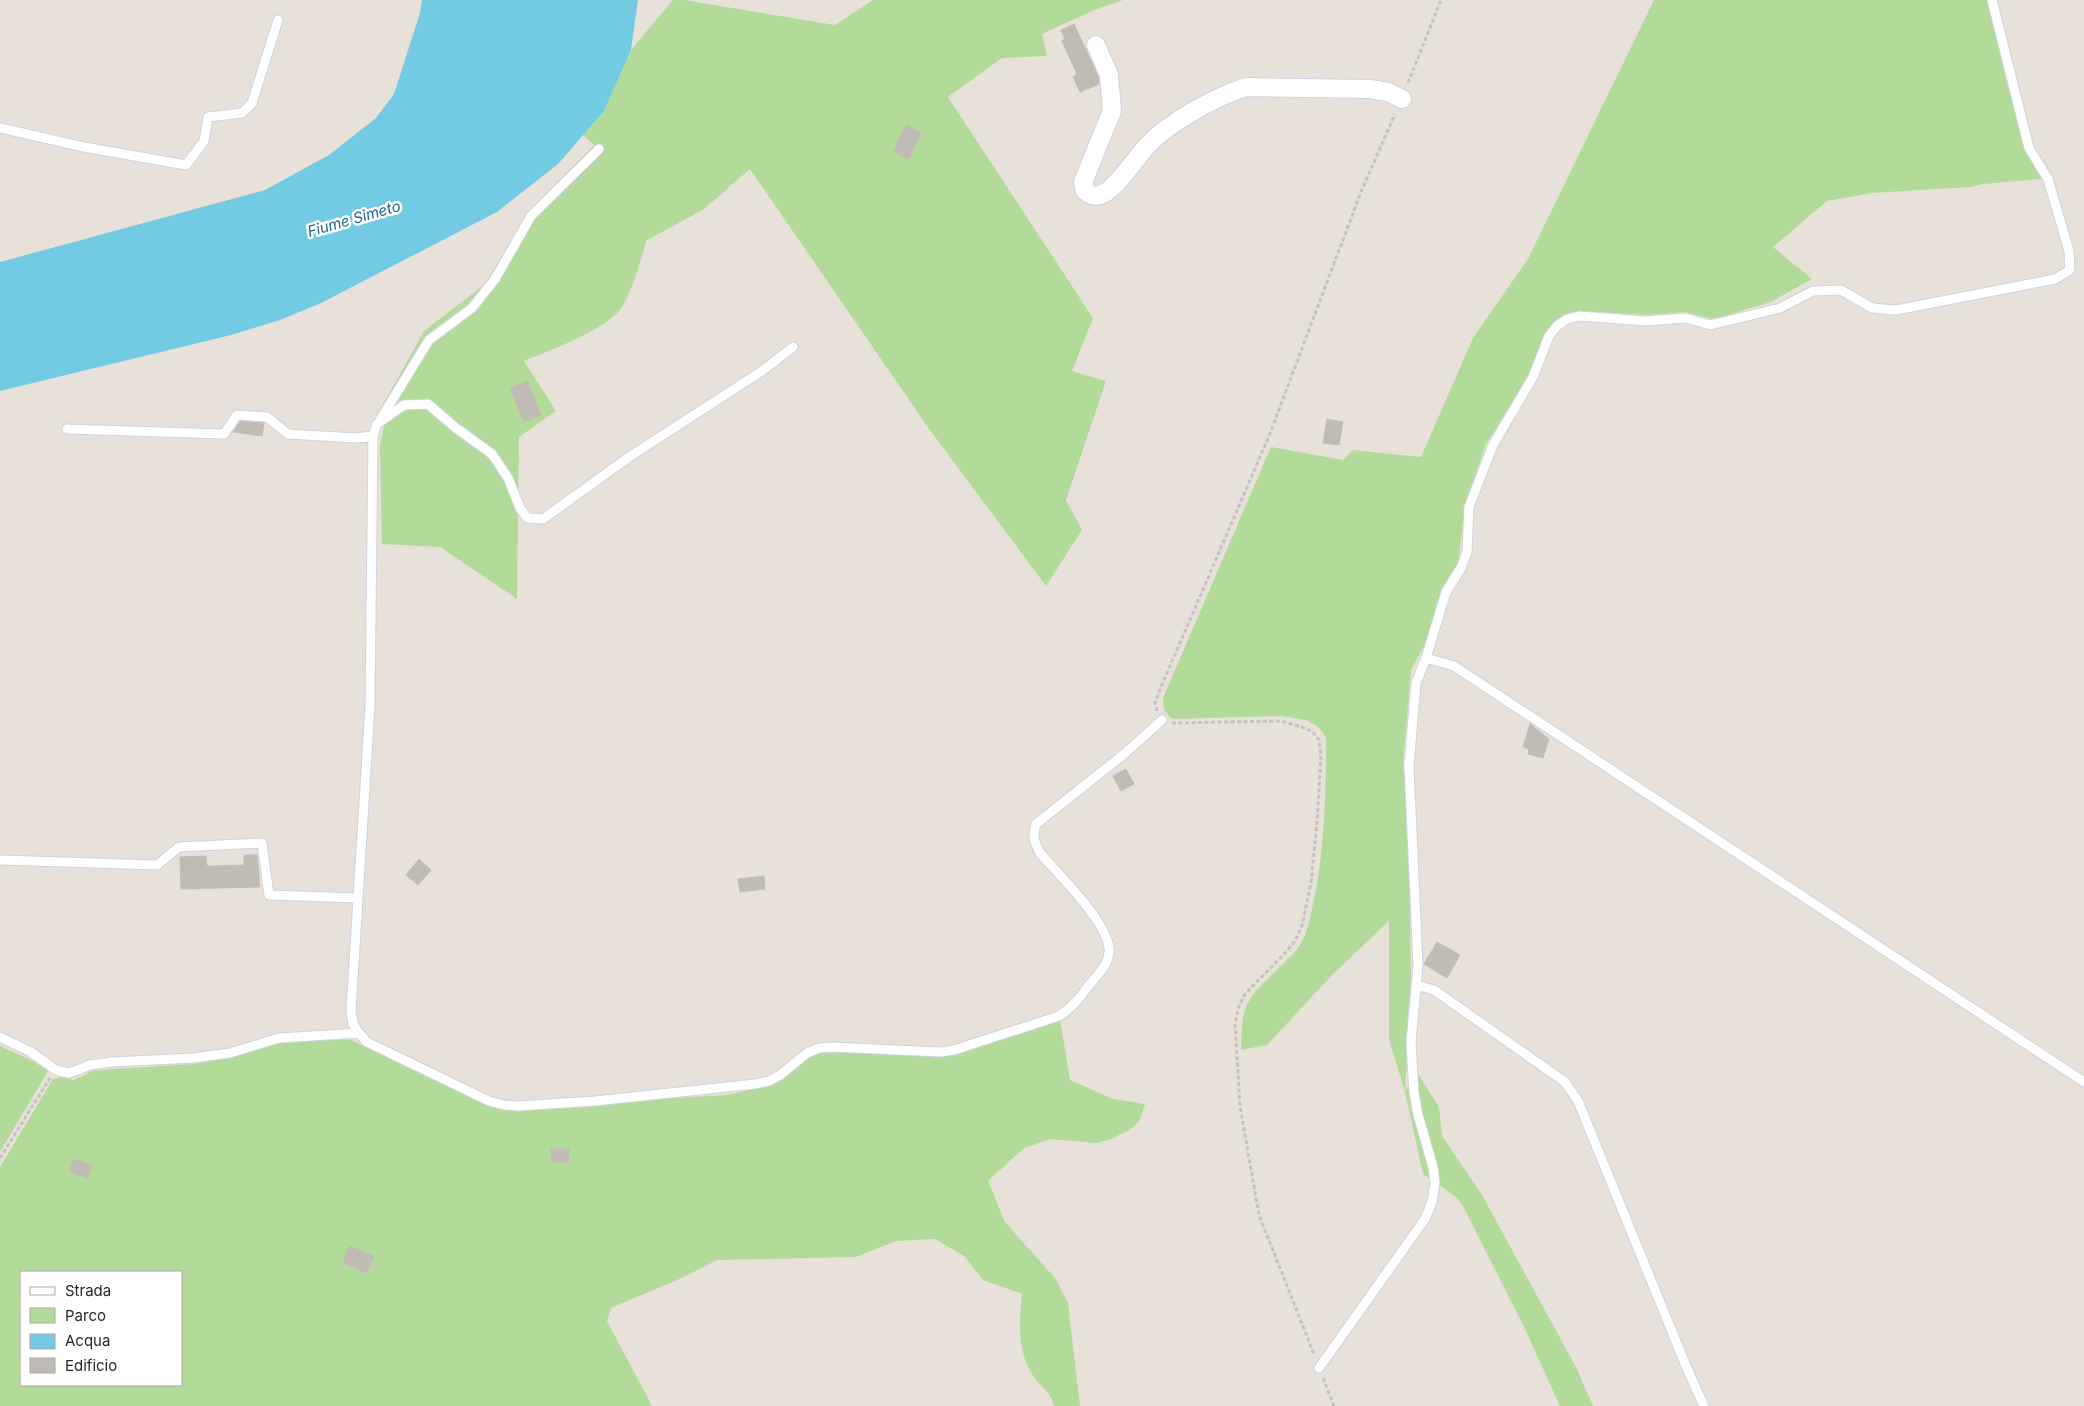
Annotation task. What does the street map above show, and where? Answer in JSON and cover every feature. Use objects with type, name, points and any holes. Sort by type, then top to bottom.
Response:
[{"type":"street","points":[[1096,45],[1109,74],[1112,111],[1083,182],[1085,192],[1091,196],[1108,191],[1148,144],[1175,122],[1234,90],[1246,87],[1370,89],[1388,92],[1402,99]]},
{"type":"lane","points":[[1320,1368],[1425,1219],[1432,1202],[1435,1184],[1433,1167],[1418,1115],[1412,1071],[1411,1042],[1418,956],[1409,766],[1416,683],[1426,658],[1446,592],[1461,568],[1466,552],[1469,507],[1493,445],[1533,377],[1549,336],[1557,326],[1567,319],[1579,316],[1646,321],[1686,318],[1710,325],[1780,308],[1813,291],[1841,290],[1872,308],[1896,310],[2055,279],[2070,270],[2069,251],[2048,179],[2029,148],[1992,0]]},
{"type":"lane","points":[[0,128],[84,147],[186,165],[204,140],[208,117],[242,113],[252,103],[278,20]]},
{"type":"lane","points":[[600,149],[531,216],[495,279],[472,308],[428,340],[377,424],[373,436],[370,706],[351,1012],[353,1024],[367,1042],[489,1101],[518,1106],[755,1084],[769,1081],[780,1075],[807,1053],[819,1048],[940,1052],[954,1050],[1059,1016],[1069,1010],[1103,968],[1109,953],[1103,930],[1091,911],[1040,853],[1034,843],[1033,833],[1036,824],[1122,755],[1162,720]]},
{"type":"lane","points":[[377,424],[404,405],[428,404],[456,428],[492,454],[508,478],[520,508],[527,518],[543,519],[628,457],[762,371],[793,347]]},
{"type":"lane","points":[[67,429],[224,434],[237,415],[267,417],[288,434],[355,438],[373,436]]},
{"type":"lane","points":[[1426,658],[1454,666],[2084,1082]]},
{"type":"lane","points":[[0,860],[157,865],[179,847],[262,843],[270,895],[358,898]]},
{"type":"lane","points":[[1416,985],[1434,990],[1565,1082],[1572,1091],[1578,1101],[1704,1406]]},
{"type":"lane","points":[[0,1037],[31,1052],[56,1070],[69,1073],[90,1065],[112,1062],[193,1058],[230,1052],[279,1038],[359,1033]]},
{"type":"path","points":[[1334,1406],[1260,1215],[1240,1106],[1235,1023],[1239,1006],[1245,994],[1287,951],[1295,941],[1302,925],[1311,884],[1318,822],[1319,740],[1312,732],[1282,721],[1171,723],[1162,720],[1156,703],[1268,436],[1361,192],[1402,99],[1441,0]]},
{"type":"path","points":[[0,1158],[56,1070]]},
{"type":"green space","points":[[673,0],[684,0],[835,25],[873,0],[1123,0],[1094,10],[1042,34],[1047,56],[1002,58],[948,97],[1093,318],[1072,371],[1106,381],[1066,500],[1082,530],[1046,586],[927,426],[750,169],[704,209],[646,241],[629,293],[622,307],[615,315],[591,331],[524,361],[556,411],[519,437],[517,599],[440,547],[382,544],[380,445],[384,426],[371,426],[424,331],[485,284],[529,211],[594,145],[583,135],[604,111],[631,50]]},
{"type":"green space","points":[[1654,0],[1987,0],[2006,80],[2026,150],[2042,179],[1983,184],[1970,187],[1872,193],[1827,201],[1773,247],[1812,279],[1771,302],[1714,319],[1683,312],[1647,315],[1580,311],[1566,315],[1553,323],[1544,336],[1529,376],[1486,444],[1465,505],[1458,566],[1440,593],[1426,642],[1411,670],[1403,763],[1409,856],[1411,978],[1405,1091],[1417,1072],[1439,1107],[1442,1136],[1482,1195],[1576,1367],[1593,1406],[1560,1406],[1525,1329],[1462,1204],[1455,1196],[1423,1174],[1405,1092],[1389,1039],[1389,921],[1333,974],[1267,1045],[1241,1050],[1243,1021],[1248,1002],[1260,986],[1297,949],[1308,924],[1320,863],[1325,800],[1326,737],[1318,727],[1306,720],[1282,716],[1173,719],[1165,710],[1163,698],[1271,447],[1343,460],[1353,450],[1421,457],[1473,338],[1528,259]]},
{"type":"green space","points":[[1060,1019],[1070,1080],[1113,1099],[1145,1104],[1139,1122],[1129,1130],[1111,1139],[1097,1143],[1051,1139],[1024,1148],[988,1181],[1005,1222],[1055,1278],[1068,1303],[1080,1406],[1054,1406],[1049,1394],[1028,1368],[1021,1337],[1020,1315],[1022,1294],[983,1280],[964,1256],[935,1239],[896,1241],[856,1257],[717,1260],[684,1277],[611,1308],[607,1321],[652,1406],[0,1406],[0,1167],[53,1079],[60,1077],[74,1080],[92,1071],[194,1064],[231,1057],[279,1042],[349,1039],[489,1106],[518,1111],[591,1107],[639,1100],[727,1095],[771,1085],[782,1080],[799,1063],[819,1053],[865,1053],[939,1057],[954,1054]]},
{"type":"green space","points":[[0,1046],[31,1060],[48,1071],[0,1152]]},
{"type":"water","name":"Fiume Simeto","points":[[422,0],[638,0],[631,50],[604,111],[558,164],[497,212],[321,303],[280,320],[231,335],[0,391],[0,262],[265,190],[329,155],[376,118],[394,94],[420,13]]},
{"type":"building","points":[[1074,24],[1099,78],[1099,84],[1080,92],[1073,77],[1077,74],[1062,41],[1065,39],[1061,30]]},
{"type":"building","points":[[906,125],[921,133],[909,159],[893,152]]},
{"type":"building","points":[[527,381],[541,415],[524,422],[510,388]]},
{"type":"building","points":[[1327,419],[1343,422],[1339,445],[1323,443]]},
{"type":"building","points":[[240,421],[264,423],[262,436],[233,432]]},
{"type":"building","points":[[1530,724],[1549,739],[1543,758],[1528,754],[1529,749],[1523,747]]},
{"type":"building","points":[[1126,769],[1134,784],[1121,791],[1113,776]]},
{"type":"building","points":[[244,855],[257,855],[260,887],[181,889],[180,857],[206,856],[207,866],[244,865]]},
{"type":"building","points":[[419,859],[431,870],[418,885],[406,875]]},
{"type":"building","points":[[764,876],[765,889],[740,892],[738,879]]},
{"type":"building","points":[[1437,942],[1460,955],[1447,978],[1424,964]]},
{"type":"building","points":[[551,1149],[569,1149],[569,1162],[551,1162]]},
{"type":"building","points":[[74,1159],[92,1165],[88,1178],[69,1172]]},
{"type":"building","points":[[349,1246],[374,1256],[367,1273],[343,1263]]}]
